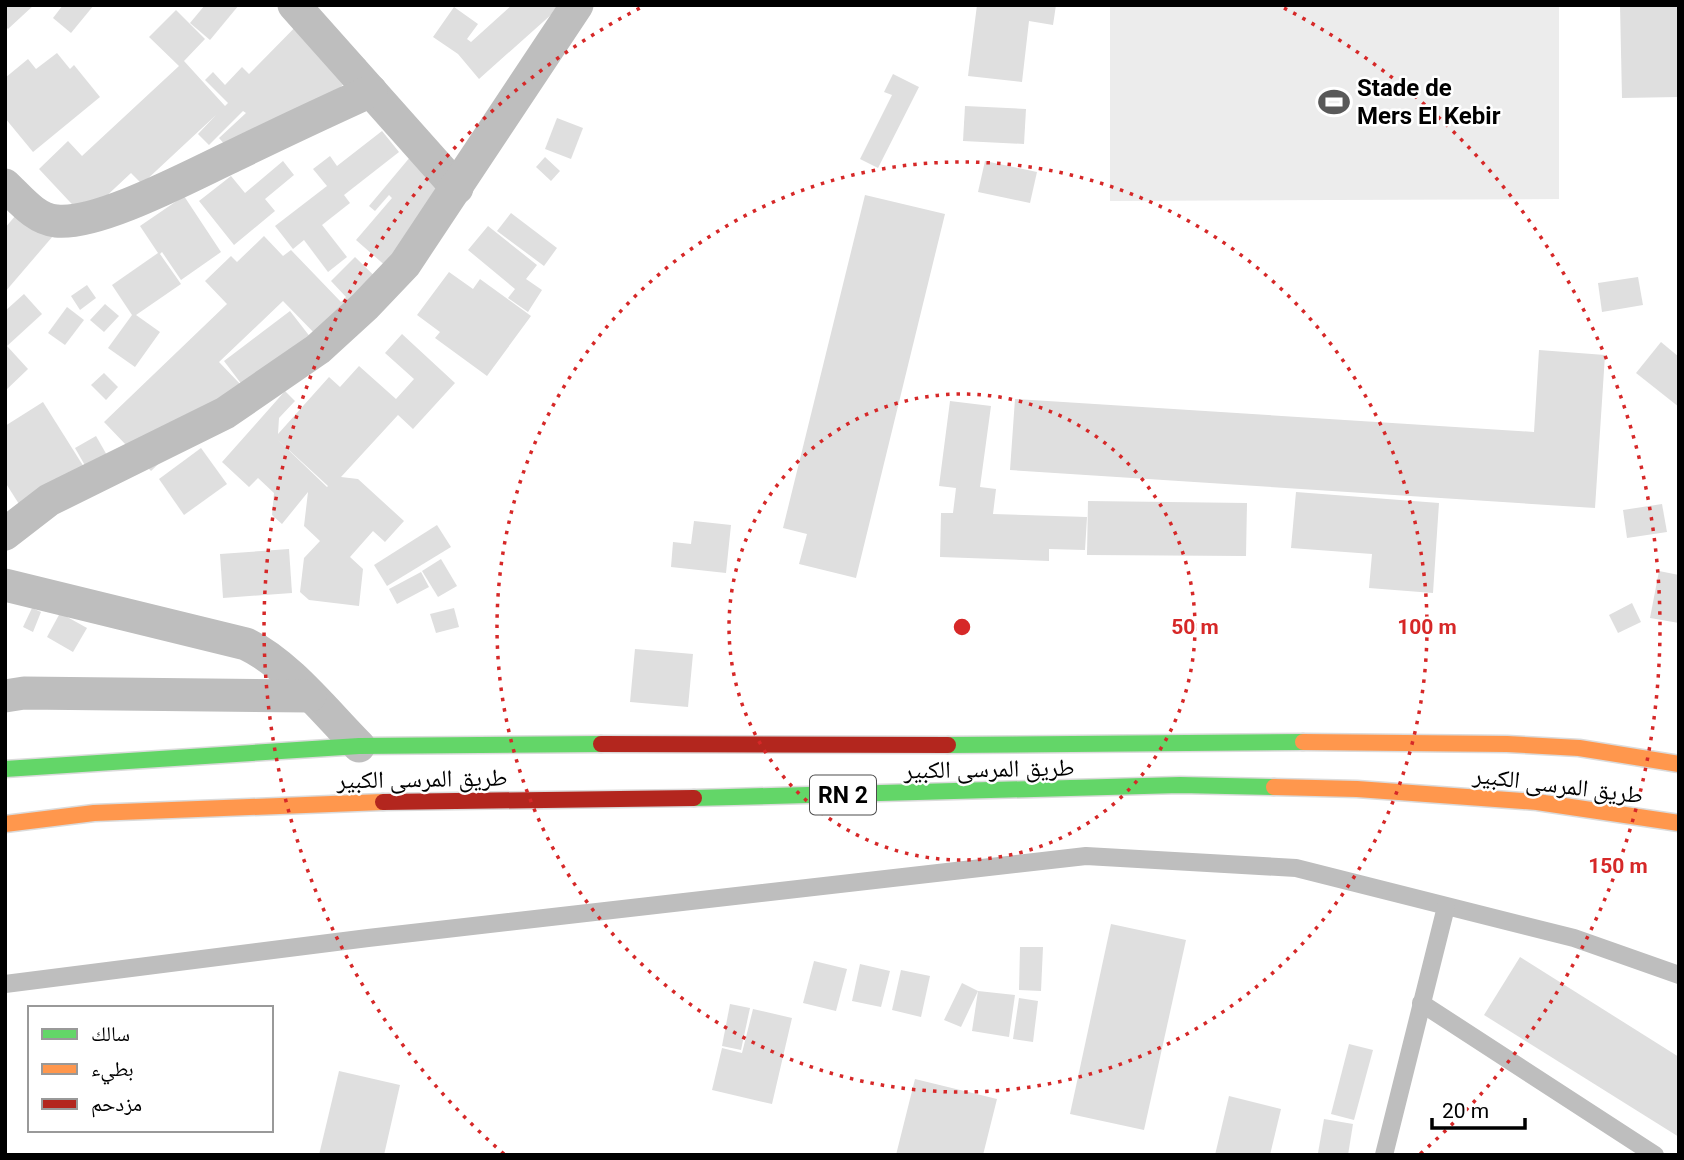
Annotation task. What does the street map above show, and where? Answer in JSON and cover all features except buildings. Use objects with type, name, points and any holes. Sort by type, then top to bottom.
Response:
[{"type":"main road","name":"طريق المرسى الكبير","points":[[5,769],[359,746],[634,744],[1507,744],[1579,748],[1679,764]]},
{"type":"main road","name":"طريق المرسى الكبير","points":[[5,824],[94,813],[387,802],[813,796],[1180,785],[1357,789],[1537,802],[1679,823]]},
{"type":"street","points":[[295,5],[457,188]]},
{"type":"street","points":[[5,534],[49,500],[225,413],[318,349],[365,306],[405,264],[577,5]]},
{"type":"street","points":[[5,185],[28,208],[43,218],[82,221],[162,190],[371,91]]},
{"type":"street","points":[[5,585],[246,644],[264,652],[359,746]]},
{"type":"street","points":[[5,696],[24,692],[310,696]]},
{"type":"lane","points":[[5,984],[368,938],[1086,856],[1296,868],[1574,938],[1679,975]]},
{"type":"lane","points":[[1384,1155],[1446,907]]},
{"type":"lane","points":[[1421,1003],[1655,1155]]},
{"type":"shaded area","name":"Stade de Mers El Kebir","points":[[1110,5],[1559,5],[1559,199],[1110,201]]},
{"type":"traffic: fast","points":[[948,745],[1303,742]]},
{"type":"traffic: fast","points":[[5,769],[359,746],[601,744]]},
{"type":"traffic: fast","points":[[694,798],[1180,785],[1274,787]]},
{"type":"traffic: slow","points":[[1303,742],[1507,744],[1579,748],[1679,764]]},
{"type":"traffic: slow","points":[[1274,787],[1357,789],[1537,802],[1679,823]]},
{"type":"traffic: slow","points":[[5,824],[94,813],[383,802]]},
{"type":"traffic: jam","points":[[601,744],[948,745]]},
{"type":"traffic: jam","points":[[383,802],[694,798]]},
{"type":"place","name":"Stade de Mers El Kebir","points":[[1334,102]]}]
